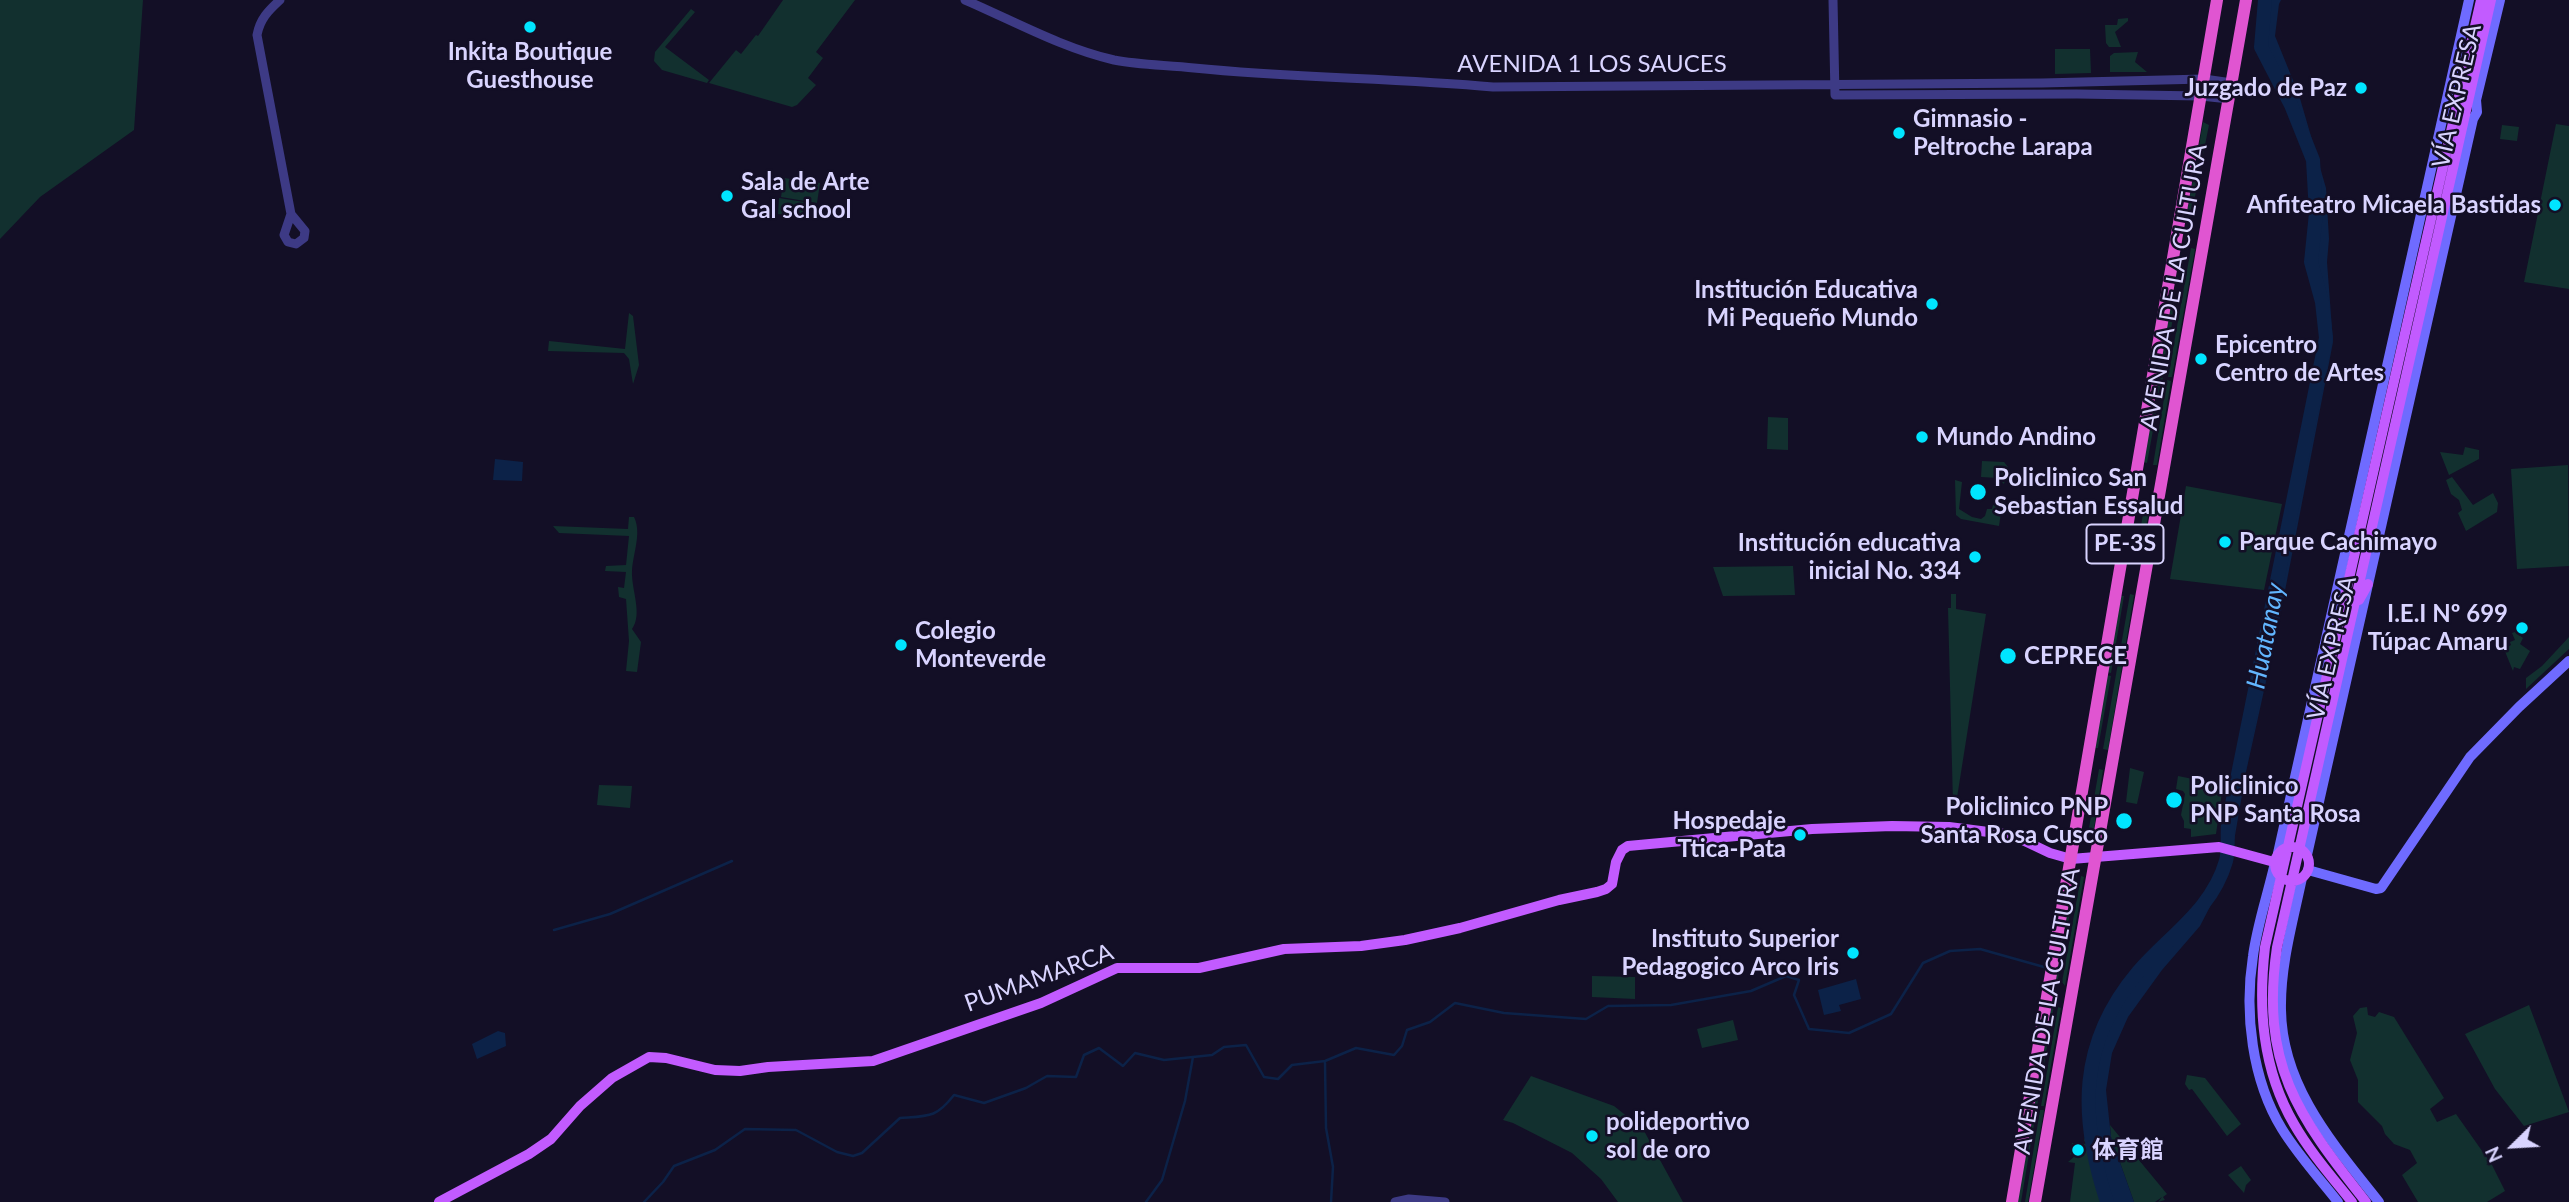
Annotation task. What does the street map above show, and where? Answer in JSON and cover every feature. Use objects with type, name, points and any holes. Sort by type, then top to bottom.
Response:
[{"type":"highway","name":"AVENIDA DE LA CULTURA","points":[[2012,1202],[2217,0]]},
{"type":"highway","name":"AVENIDA DE LA CULTURA","points":[[2035,1202],[2246,0]]},
{"type":"main road","name":"VÍA EXPRESA","points":[[2366,1202],[2311,1132],[2292,1093],[2276,1043],[2272,1009],[2273,975],[2296,877],[2298,850],[2381,526],[2462,122],[2469,0]]},
{"type":"main road","name":"VÍA EXPRESA","points":[[2379,1202],[2328,1136],[2296,1082],[2283,1037],[2282,986],[2298,850],[2347,610],[2462,122],[2477,112],[2463,95],[2480,0]]},
{"type":"main road","name":"VÍA EXPRESA","points":[[2463,95],[2491,0]]},
{"type":"main road","name":"VÍA EXPRESA","points":[[2338,1202],[2283,1129],[2264,1090],[2255,1056],[2249,982],[2253,954],[2353,522],[2445,103],[2463,95],[2500,0]]},
{"type":"main road","points":[[2444,111],[2462,122]]},
{"type":"main road","points":[[2353,522],[2373,496]]},
{"type":"main road","points":[[2373,496],[2381,526]]},
{"type":"main road","points":[[2340,577],[2347,610]]},
{"type":"main road","points":[[2347,610],[2368,584]]},
{"type":"main road","points":[[2071,859],[2219,847],[2276,861],[2296,877],[2381,888],[2470,757],[2519,706],[2569,661]]},
{"type":"main road","name":"PUMAMARCA","points":[[439,1202],[551,1139],[580,1107],[612,1078],[649,1058],[666,1058],[715,1070],[740,1071],[873,1061],[1041,1003],[1117,968],[1199,968],[1284,949],[1361,946],[1405,940],[1597,892],[1612,884],[1622,850],[1628,846],[1818,829],[1892,826],[1997,832],[2012,835],[2050,853],[2071,859]]},
{"type":"main road","points":[[2276,861],[2298,850]]},
{"type":"main road","name":"VÍA EXPRESA","points":[[2296,877],[2265,947],[2261,1007],[2264,1039],[2282,1100],[2295,1126],[2352,1202]]},
{"type":"street","points":[[280,0],[265,13],[257,35],[291,214]]},
{"type":"street","name":"AVENIDA 1 LOS SAUCES","points":[[965,0],[1063,44],[1117,61],[1219,70],[1430,81],[1493,88],[2204,79],[2232,83]]},
{"type":"street","points":[[1833,0],[1835,95],[2077,94],[2229,99]]},
{"type":"street","points":[[1395,1202],[1409,1199],[1445,1202]]},
{"type":"green space","points":[[0,0],[143,0],[134,130],[40,197],[0,239]]},
{"type":"green space","points":[[783,0],[855,0],[816,52],[823,58],[808,78],[816,85],[792,107],[709,83],[736,50],[741,54],[756,35],[758,36]]},
{"type":"green space","points":[[691,9],[695,12],[665,47],[709,80],[707,83],[662,70],[654,61],[655,52]]},
{"type":"green space","points":[[2128,18],[2115,32],[2121,47],[2109,47],[2106,43],[2105,25],[2117,25],[2118,19]]},
{"type":"green space","points":[[2055,49],[2090,49],[2091,73],[2055,74]]},
{"type":"green space","points":[[2138,52],[2135,62],[2147,72],[2110,72],[2110,56],[2114,53]]},
{"type":"green space","points":[[2203,122],[2209,125],[2202,160],[2197,158]]},
{"type":"green space","points":[[2556,124],[2569,126],[2569,289],[2524,282]]},
{"type":"green space","points":[[2502,125],[2519,127],[2517,141],[2500,139]]},
{"type":"green space","points":[[2196,165],[2201,166],[2192,212],[2187,211]]},
{"type":"green space","points":[[784,178],[820,183],[817,203],[781,197]]},
{"type":"green space","points":[[779,198],[804,202],[802,217],[778,214]]},
{"type":"green space","points":[[2191,248],[2195,249],[2172,377],[2168,377]]},
{"type":"green space","points":[[2170,305],[2175,306],[2159,400],[2154,400]]},
{"type":"green space","points":[[629,313],[633,316],[639,365],[633,384],[629,359],[624,353],[548,351],[549,341],[625,349]]},
{"type":"green space","points":[[2167,380],[2171,381],[2157,465],[2153,465]]},
{"type":"green space","points":[[2154,403],[2158,403],[2147,463],[2143,462]]},
{"type":"green space","points":[[1768,417],[1788,418],[1788,450],[1767,449]]},
{"type":"green space","points":[[2465,447],[2479,450],[2479,459],[2449,475],[2440,452],[2463,455]]},
{"type":"green space","points":[[1982,461],[2004,462],[2008,467],[2004,484],[1998,478],[1981,477]]},
{"type":"green space","points":[[2568,465],[2569,566],[2517,569],[2511,469]]},
{"type":"green space","points":[[2452,477],[2473,505],[2493,493],[2498,503],[2497,512],[2466,531],[2458,513],[2462,510],[2459,500],[2451,494],[2446,480]]},
{"type":"green space","points":[[1955,480],[1962,482],[1959,509],[1981,519],[1993,505],[2002,506],[1999,526],[1961,519],[1956,515]]},
{"type":"green space","name":"Parque Cachimayo","points":[[2186,486],[2282,504],[2264,590],[2170,579]]},
{"type":"green space","points":[[2151,501],[2140,557],[2136,556],[2144,508]]},
{"type":"green space","points":[[629,517],[634,517],[637,530],[632,578],[637,609],[632,629],[641,642],[637,672],[626,671],[629,641],[626,599],[619,597],[618,587],[624,588],[626,572],[605,571],[606,566],[626,565],[629,536],[559,533],[553,526],[628,529]]},
{"type":"green space","points":[[1793,566],[1795,595],[1723,596],[1713,567]]},
{"type":"green space","points":[[1951,594],[1956,594],[1956,609],[1986,614],[1956,804],[1953,804],[1948,608],[1951,608]]},
{"type":"green space","points":[[2130,594],[2134,595],[2108,750],[2103,749]]},
{"type":"green space","points":[[2120,596],[2124,596],[2111,673],[2106,672]]},
{"type":"green space","points":[[2515,632],[2523,638],[2520,644],[2530,651],[2520,669],[2514,667],[2513,671],[2504,649],[2515,640],[2512,633]]},
{"type":"green space","points":[[2569,637],[2569,649],[2526,689],[2526,678],[2542,666]]},
{"type":"green space","points":[[2106,675],[2111,676],[2098,748],[2093,748]]},
{"type":"green space","points":[[2130,768],[2144,772],[2137,804],[2126,802]]},
{"type":"green space","points":[[2099,769],[2103,770],[2093,835],[2088,834]]},
{"type":"green space","points":[[2178,776],[2223,785],[2216,834],[2191,837],[2191,829],[2184,828],[2181,815],[2185,794],[2176,789]]},
{"type":"green space","points":[[599,785],[632,786],[630,808],[597,805]]},
{"type":"green space","points":[[2073,874],[2077,874],[2057,984],[2053,983]]},
{"type":"green space","points":[[2081,876],[2084,877],[2065,986],[2062,982]]},
{"type":"green space","points":[[1592,976],[1635,977],[1635,999],[1592,997]]},
{"type":"green space","points":[[2049,1005],[2054,1005],[2021,1202],[2016,1202]]},
{"type":"green space","points":[[2529,1005],[2569,1112],[2524,1126],[2495,1089],[2465,1034]]},
{"type":"green space","points":[[2058,1007],[2061,1008],[2044,1106],[2041,1106]]},
{"type":"green space","points":[[2367,1007],[2368,1015],[2375,1017],[2379,1012],[2394,1017],[2444,1098],[2430,1109],[2437,1122],[2456,1114],[2492,1165],[2505,1191],[2487,1202],[2418,1202],[2402,1175],[2417,1163],[2410,1150],[2394,1144],[2382,1126],[2358,1102],[2358,1080],[2350,1060],[2357,1033],[2353,1016],[2360,1008]]},
{"type":"green space","points":[[1733,1020],[1738,1040],[1702,1048],[1697,1029]]},
{"type":"green space","points":[[2187,1075],[2205,1078],[2241,1124],[2227,1136],[2192,1089],[2189,1090],[2185,1084]]},
{"type":"green space","name":"polideportivo sol de oro","points":[[1531,1076],[1614,1106],[1643,1129],[1683,1202],[1618,1202],[1601,1179],[1572,1153],[1503,1120]]},
{"type":"green space","points":[[2040,1110],[2044,1110],[2028,1202],[2025,1202]]},
{"type":"green space","points":[[2089,1120],[2100,1181],[2107,1202],[2070,1202],[2075,1163],[2068,1162],[2075,1156],[2070,1154],[2072,1143],[2088,1144],[2084,1141]]},
{"type":"green space","points":[[2110,1125],[2167,1194],[2163,1197],[2165,1200],[2158,1202],[2162,1197],[2155,1202],[2134,1202],[2111,1137]]},
{"type":"green space","points":[[2241,1166],[2251,1180],[2244,1193],[2228,1175]]},
{"type":"water","points":[[2265,0],[2281,0],[2275,36],[2299,95],[2326,188],[2329,239],[2327,262],[2333,342],[2278,627],[2246,772],[2229,870],[2200,926],[2162,970],[2128,1017],[2112,1053],[2106,1090],[2111,1137],[2134,1202],[2107,1202],[2098,1171],[2089,1111],[2094,1054],[2118,999],[2138,972],[2189,921],[2211,894],[2226,861],[2228,824],[2326,339],[2322,302],[2311,262],[2316,213],[2313,160],[2291,105],[2261,47]]},
{"type":"water","points":[[495,459],[523,462],[522,481],[493,480]]},
{"type":"water","points":[[1856,979],[1861,999],[1839,1005],[1841,1011],[1824,1015],[1818,990]]},
{"type":"water","points":[[498,1031],[505,1033],[506,1046],[477,1059],[472,1044]]},
{"type":"waterway","name":"Huatanay","points":[[2107,1202],[2098,1171],[2089,1111],[2094,1054],[2118,999],[2138,972],[2189,921],[2211,894],[2226,861],[2228,824],[2326,338],[2322,302],[2311,262],[2316,213],[2313,160],[2291,105],[2261,47],[2265,0]]},
{"type":"waterway","points":[[554,930],[610,914],[732,861]]},
{"type":"waterway","points":[[644,1202],[674,1166],[715,1150],[745,1129],[796,1130],[837,1152],[853,1156],[862,1153],[900,1118],[937,1112],[954,1095],[984,1103],[1026,1088],[1047,1076],[1076,1077],[1084,1055],[1099,1048],[1123,1066],[1135,1053],[1164,1060],[1212,1055],[1224,1047],[1246,1045],[1264,1077],[1278,1079],[1292,1065],[1325,1061],[1356,1048],[1394,1055],[1402,1046],[1407,1030],[1430,1022],[1455,1003],[1504,1013],[1586,1019],[1608,1006],[1671,1005],[1751,991],[1786,976],[1799,980],[1794,995],[1809,1029],[1849,1033],[1891,1014],[1923,963],[1950,951],[1980,949],[2044,967]]},
{"type":"waterway","points":[[1146,1202],[1162,1180],[1185,1101],[1193,1057]]},
{"type":"waterway","points":[[1325,1063],[1326,1128],[1333,1167],[1331,1202]]},
{"type":"place","name":"Inkita Boutique Guesthouse","points":[[530,27]]},
{"type":"place","name":"Juzgado de Paz","points":[[2361,88]]},
{"type":"place","name":"Gimnasio - Peltroche Larapa","points":[[1899,133]]},
{"type":"place","name":"Sala de Arte Gal school","points":[[727,196]]},
{"type":"place","name":"Anfiteatro Micaela Bastidas","points":[[2555,205]]},
{"type":"place","name":"Institución Educativa Mi Pequeño Mundo","points":[[1932,304]]},
{"type":"place","name":"Epicentro Centro de Artes","points":[[2201,359]]},
{"type":"place","name":"Mundo Andino","points":[[1922,437]]},
{"type":"place","name":"Policlinico San Sebastian Essalud","points":[[1978,492]]},
{"type":"place","name":"Parque Cachimayo","points":[[2225,542]]},
{"type":"place","name":"Institución educativa inicial No. 334","points":[[1975,557]]},
{"type":"place","name":"I.E.I Nº 699 Túpac Amaru","points":[[2522,628]]},
{"type":"place","name":"Colegio Monteverde","points":[[901,645]]},
{"type":"place","name":"CEPRECE","points":[[2008,656]]},
{"type":"place","name":"Policlinico PNP Santa Rosa","points":[[2174,800]]},
{"type":"place","name":"Policlinico PNP Santa Rosa Cusco","points":[[2124,821]]},
{"type":"place","name":"Hospedaje Ttica-Pata","points":[[1800,835]]},
{"type":"place","name":"Instituto Superior Pedagogico Arco Iris","points":[[1853,953]]},
{"type":"place","name":"polideportivo sol de oro","points":[[1592,1136]]},
{"type":"place","name":"体育館","points":[[2078,1150]]}]
